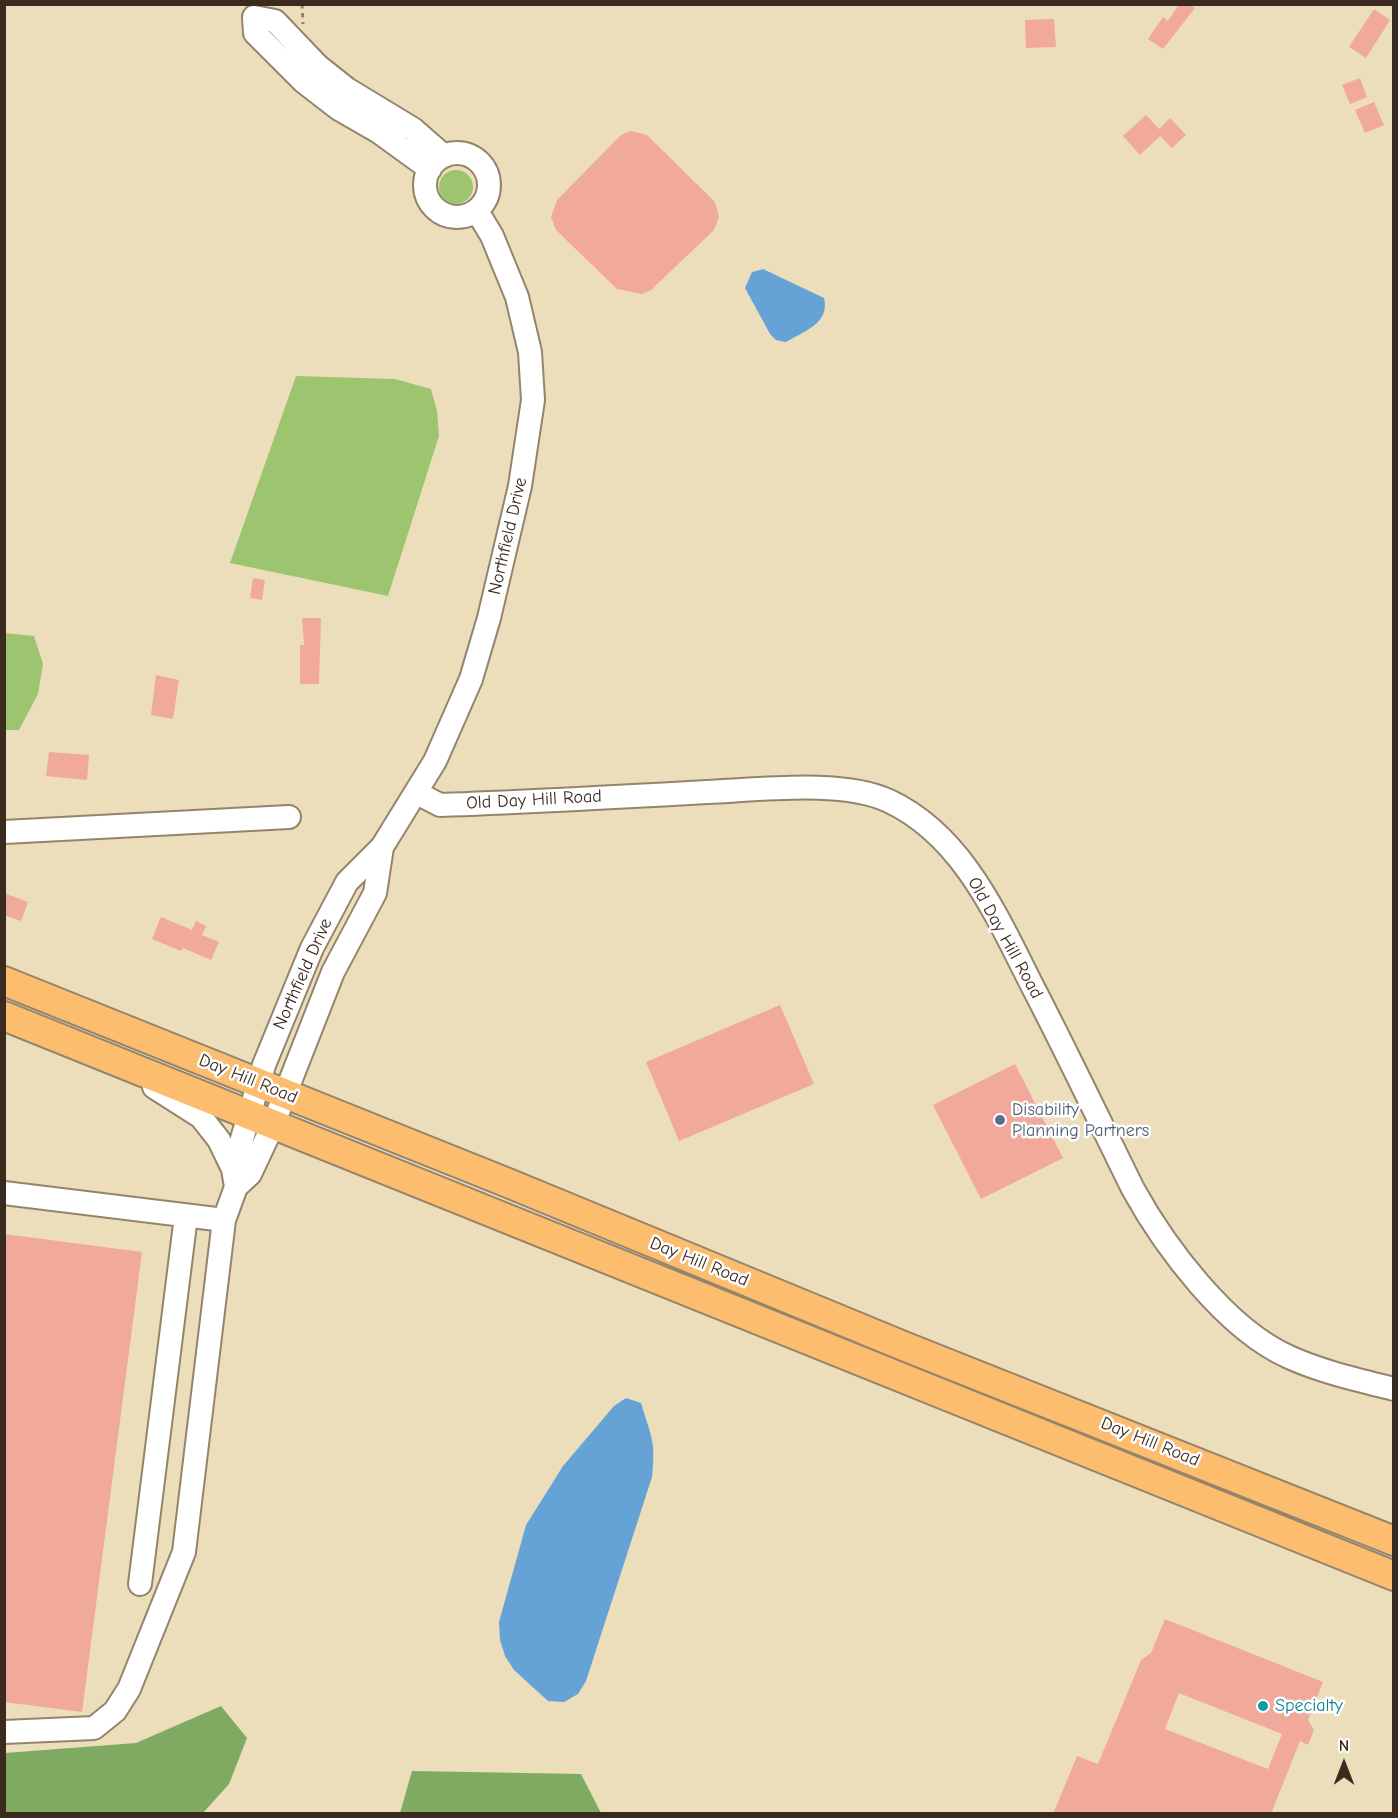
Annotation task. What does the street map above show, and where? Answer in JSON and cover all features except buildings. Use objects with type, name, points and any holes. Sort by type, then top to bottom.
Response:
[{"type":"main road","name":"Day Hill Road","points":[[4,981],[1394,1541]]},
{"type":"main road","name":"Day Hill Road","points":[[4,1016],[1394,1576]]},
{"type":"main road","points":[[779,1328],[790,1299]]},
{"type":"main road","points":[[1044,1436],[1059,1406]]},
{"type":"street","points":[[254,17],[275,21],[318,66],[347,89],[412,129],[437,163],[339,109],[304,82],[255,33],[254,17]]},
{"type":"street","points":[[455,153],[467,154],[485,169],[489,180],[489,191],[485,202],[477,211],[456,218],[436,209],[426,190],[437,163],[455,153]]},
{"type":"street","name":"Northfield Drive","points":[[261,1120],[258,1083],[312,948],[347,882],[382,847],[417,794],[451,729],[479,655],[520,486],[533,400],[526,328],[508,271],[477,211]]},
{"type":"street","name":"Old Day Hill Road","points":[[417,794],[440,805],[797,788],[862,793],[888,800],[910,813],[931,827],[951,849],[994,912],[1133,1189],[1155,1229],[1180,1262],[1221,1306],[1287,1356],[1352,1379],[1394,1389]]},
{"type":"street","points":[[4,832],[289,817]]},
{"type":"street","name":"Northfield Drive","points":[[261,1120],[285,1094],[333,972],[375,893],[382,847]]},
{"type":"street","points":[[117,1060],[201,1117],[219,1140],[234,1178]]},
{"type":"street","points":[[4,1732],[94,1728],[115,1711],[129,1689],[184,1552],[224,1221],[234,1178],[261,1120]]},
{"type":"street","points":[[4,1193],[224,1221]]},
{"type":"street","points":[[140,1584],[186,1216]]},
{"type":"street","points":[[147,1530],[185,1532]]},
{"type":"green space","points":[[456,170],[468,175],[473,187],[468,199],[456,204],[444,199],[439,187],[444,175]]},
{"type":"green space","points":[[296,376],[395,379],[431,389],[437,411],[439,436],[388,596],[230,563]]},
{"type":"green space","points":[[4,633],[34,636],[43,664],[38,694],[19,730],[5,730]]},
{"type":"green space","points":[[221,1706],[247,1738],[229,1784],[203,1813],[5,1813],[5,1753],[136,1743]]},
{"type":"green space","points":[[412,1771],[581,1774],[601,1813],[400,1813]]},
{"type":"water","points":[[763,269],[824,298],[825,307],[820,320],[808,330],[786,342],[776,340],[770,334],[745,288],[752,272]]},
{"type":"water","points":[[626,1398],[641,1403],[653,1446],[652,1477],[586,1681],[578,1694],[564,1702],[548,1701],[514,1670],[505,1656],[500,1640],[499,1622],[526,1525],[563,1466],[614,1406]]},
{"type":"place","name":"Disability Planning Partners","points":[[1000,1120]]},
{"type":"place","name":"Specialty","points":[[1263,1706]]}]
